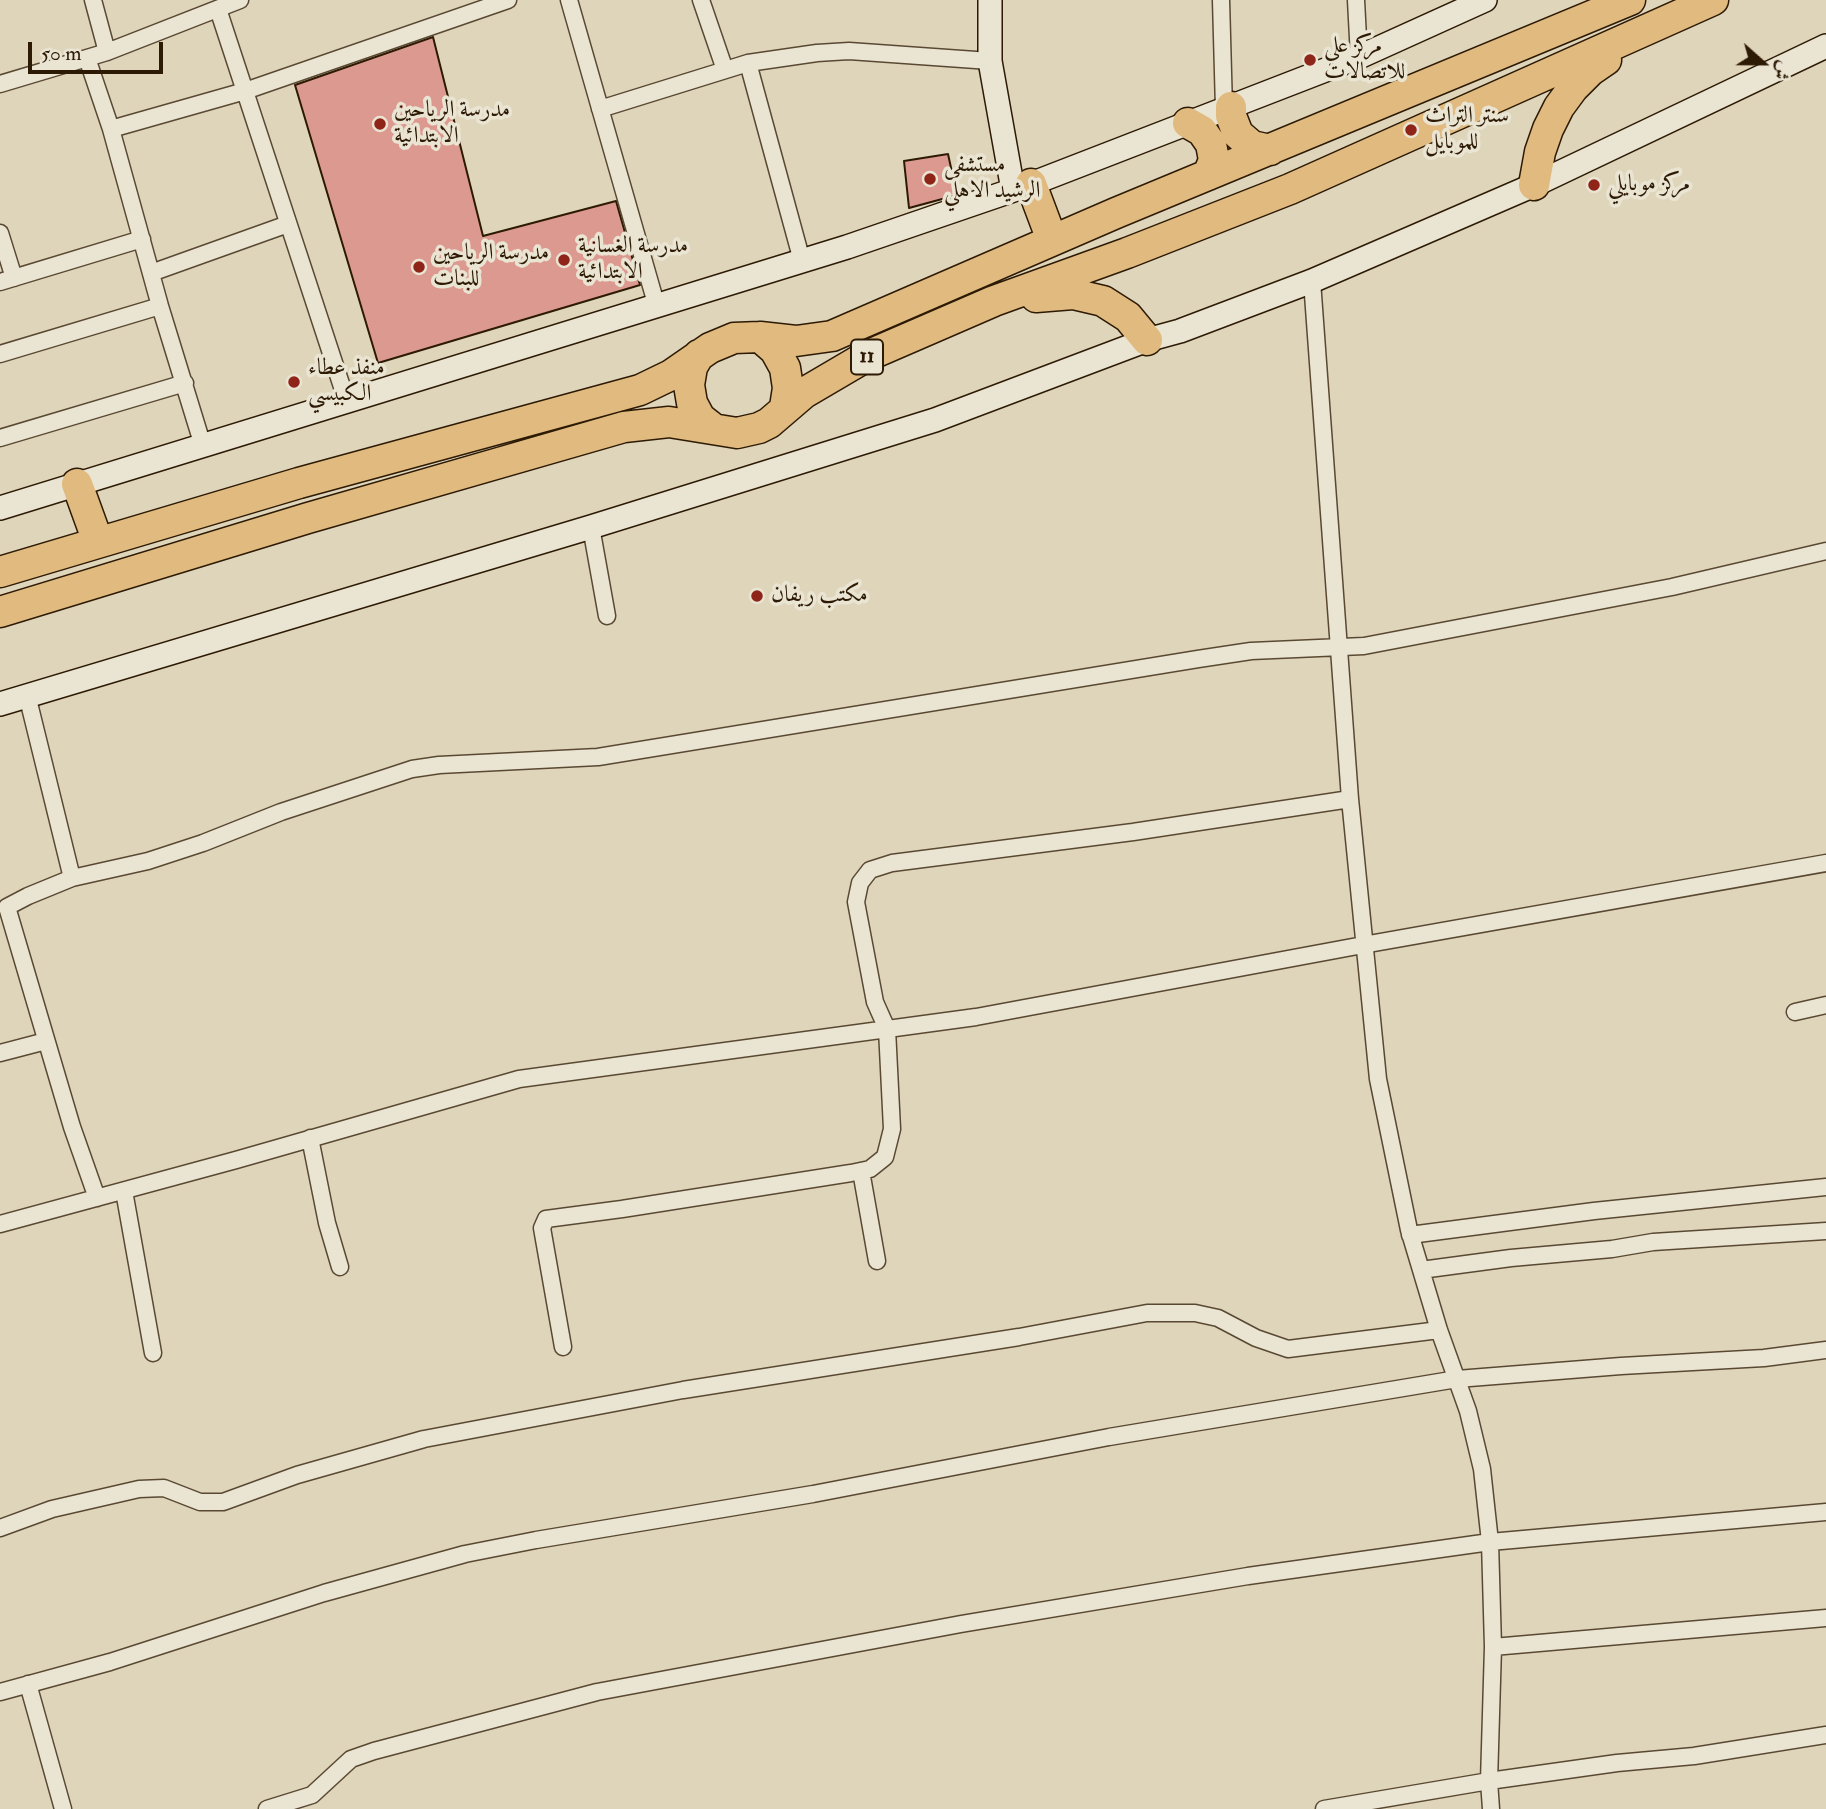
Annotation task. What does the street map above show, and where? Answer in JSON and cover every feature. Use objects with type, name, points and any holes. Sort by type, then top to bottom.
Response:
[{"type":"highway","name":"11","points":[[0,572],[299,483],[640,390],[671,375],[722,342],[734,338],[760,337],[796,341],[832,336],[1052,240],[1630,0]]},
{"type":"highway","name":"11","points":[[0,612],[308,518],[624,427],[669,422],[737,433],[748,432],[769,423],[785,407],[846,367],[993,302],[1290,189],[1713,0]]},
{"type":"highway","points":[[1534,185],[1548,129],[1573,88],[1590,71],[1660,25]]},
{"type":"highway","points":[[1228,108],[1233,125],[1244,141],[1252,146],[1270,150]]},
{"type":"highway","points":[[1188,123],[1202,131],[1211,144],[1214,160],[1209,175]]},
{"type":"highway","points":[[1022,187],[1052,240]]},
{"type":"highway","points":[[993,302],[1059,295],[1088,296],[1122,312],[1139,327],[1147,340]]},
{"type":"highway","points":[[760,337],[775,350],[785,368],[788,388],[785,407]]},
{"type":"highway","points":[[699,355],[692,367],[689,385],[692,402],[700,418],[714,429]]},
{"type":"highway","points":[[77,484],[98,542]]},
{"type":"main road","points":[[990,0],[990,61],[1022,187]]},
{"type":"main road","points":[[0,508],[657,307],[1022,187],[1359,57],[1485,0]]},
{"type":"main road","points":[[0,704],[591,527],[935,420],[1312,281],[1534,185],[1826,46]]},
{"type":"street","points":[[93,0],[107,52]]},
{"type":"street","points":[[0,84],[107,52],[240,0]]},
{"type":"street","points":[[111,129],[245,91],[508,0]]},
{"type":"street","points":[[569,0],[657,307]]},
{"type":"street","points":[[701,0],[725,70]]},
{"type":"street","points":[[1221,0],[1228,108]]},
{"type":"street","points":[[1356,0],[1359,57]]},
{"type":"street","points":[[218,9],[347,402]]},
{"type":"street","points":[[600,108],[748,63],[817,53],[849,51],[990,61]]},
{"type":"street","points":[[87,58],[111,129],[160,306],[203,446]]},
{"type":"street","points":[[748,63],[802,261]]},
{"type":"street","points":[[151,272],[288,224]]},
{"type":"street","points":[[0,233],[7,280],[142,239]]},
{"type":"street","points":[[1312,281],[1350,799],[1378,1079],[1410,1235],[1438,1330],[1468,1411],[1482,1469],[1490,1542],[1493,1647],[1489,1781],[1491,1809]]},
{"type":"street","points":[[0,354],[160,306]]},
{"type":"street","points":[[0,438],[184,383]]},
{"type":"street","points":[[591,527],[607,616]]},
{"type":"street","points":[[97,1198],[3,908],[72,878],[148,860],[203,843],[281,812],[412,769],[439,765],[598,757],[1251,651],[1340,649],[1672,587],[1826,551]]},
{"type":"street","points":[[27,695],[72,878]]},
{"type":"street","points":[[563,1347],[542,1228],[546,1219],[861,1171],[878,1164],[884,1157],[890,1139],[887,1029],[875,1002],[856,910],[860,883],[870,870],[892,863],[1133,832],[1350,799]]},
{"type":"street","points":[[0,1224],[519,1079],[976,1017],[1826,863]]},
{"type":"street","points":[[1795,1012],[1826,1005]]},
{"type":"street","points":[[0,1053],[46,1041]]},
{"type":"street","points":[[310,1138],[327,1223],[340,1267]]},
{"type":"street","points":[[861,1171],[877,1261]]},
{"type":"street","points":[[1410,1235],[1594,1211],[1826,1187]]},
{"type":"street","points":[[124,1191],[153,1353]]},
{"type":"street","points":[[1421,1270],[1653,1242],[1826,1231]]},
{"type":"street","points":[[0,1528],[52,1509],[147,1488],[164,1488],[200,1502],[223,1503],[297,1475],[424,1439],[683,1390],[1019,1337],[1147,1313],[1195,1313],[1218,1318],[1256,1338],[1288,1349],[1438,1330]]},
{"type":"street","points":[[0,1692],[110,1662],[324,1593],[465,1554],[813,1494],[1108,1437],[1457,1379],[1621,1366],[1764,1359],[1826,1350]]},
{"type":"street","points":[[267,1809],[312,1795],[351,1759],[597,1692],[961,1624],[1248,1576],[1490,1542],[1826,1512]]},
{"type":"street","points":[[1493,1647],[1826,1618]]},
{"type":"street","points":[[28,1684],[63,1809]]},
{"type":"street","points":[[1324,1809],[1489,1781],[1617,1763],[1694,1756],[1826,1735]]},
{"type":"building","points":[[433,37],[483,236],[616,201],[640,285],[378,363],[295,85]]},
{"type":"building","name":"مستشفى الرشيد الاهلي","points":[[948,154],[957,195],[909,208],[904,161]]},
{"type":"place","name":"مركز علي للاتصالات","points":[[1310,60]]},
{"type":"place","name":"مدرسة الرياحين الابتدائية","points":[[380,124]]},
{"type":"place","name":"سنتر التراث للموبايل","points":[[1411,130]]},
{"type":"place","name":"مستشفى الرشيد الاهلي","points":[[930,179]]},
{"type":"place","name":"مركز موبايلي","points":[[1594,185]]},
{"type":"place","name":"مدرسة الغسانية الابتدائية","points":[[564,260]]},
{"type":"place","name":"مدرسة الرياحين للبنات","points":[[419,267]]},
{"type":"place","name":"منفذ عطاء الكبيسي","points":[[294,382]]},
{"type":"place","name":"مكتب ريفان","points":[[757,596]]}]
